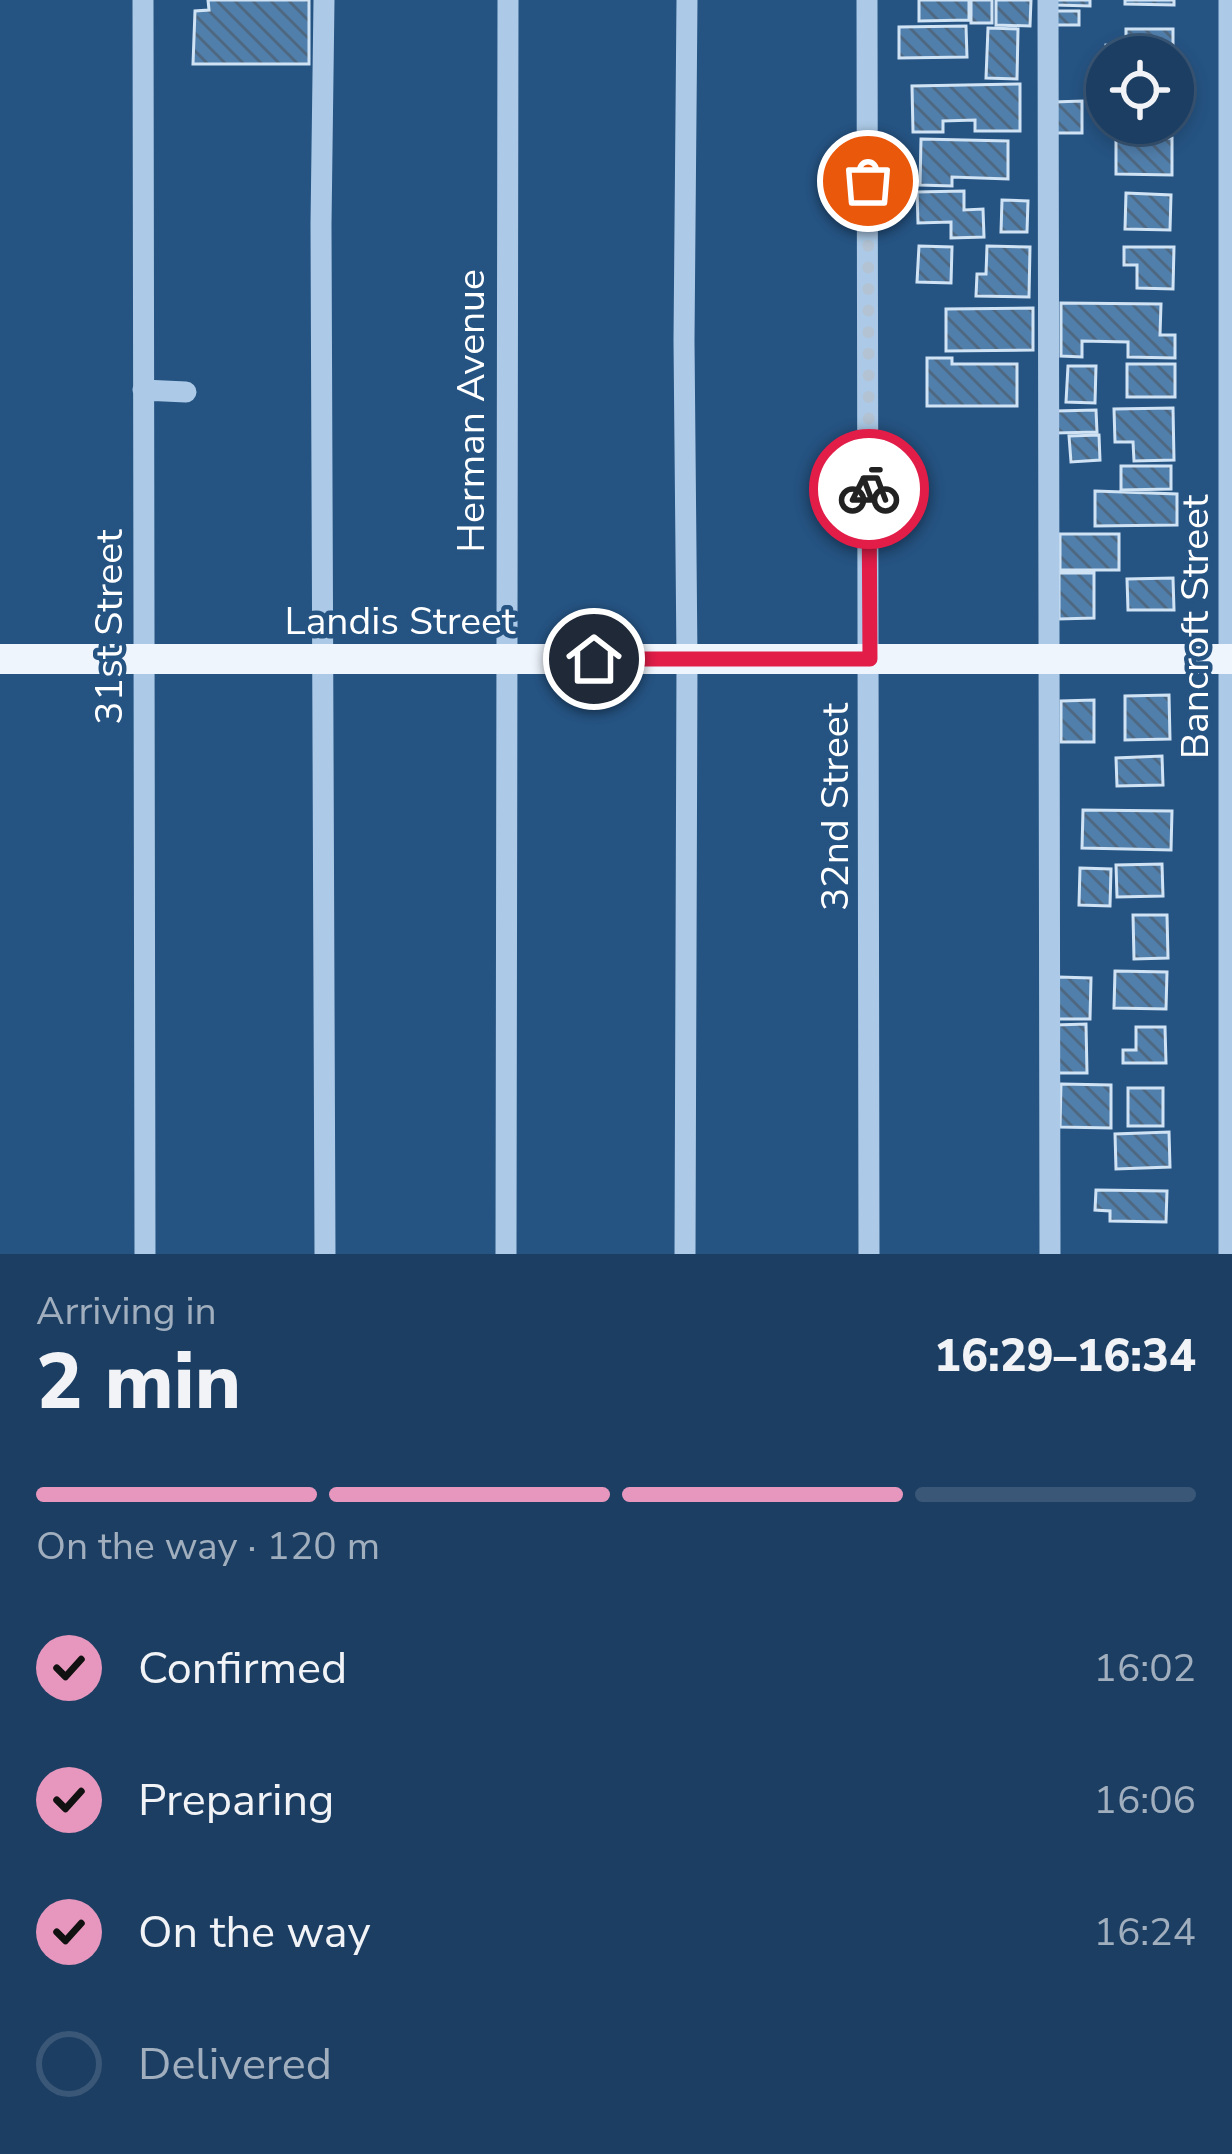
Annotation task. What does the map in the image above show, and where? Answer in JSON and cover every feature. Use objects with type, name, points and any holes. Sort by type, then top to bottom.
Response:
[{"type":"main road","name":"Landis Street","points":[[0,659],[1231,659]]},
{"type":"street","name":"31st Street","points":[[143,0],[145,1254]]},
{"type":"street","points":[[324,0],[325,1254]]},
{"type":"street","name":"Herman Avenue","points":[[506,1254],[508,0]]},
{"type":"street","points":[[685,1254],[687,0]]},
{"type":"street","name":"32nd Street","points":[[867,0],[868,1254]]},
{"type":"street","points":[[1048,0],[1049,1254]]},
{"type":"street","name":"Bancroft Street","points":[[1229,0],[1229,1254]]},
{"type":"street","points":[[143,390],[186,392]]},
{"type":"building","points":[[208,0],[309,0],[309,64],[193,64],[195,11],[209,10]]},
{"type":"building","points":[[919,0],[969,0],[969,20],[919,21]]},
{"type":"building","points":[[971,0],[992,0],[992,23],[971,23]]},
{"type":"building","points":[[996,0],[1031,0],[1030,26],[996,25]]},
{"type":"building","points":[[1056,0],[1090,0],[1090,6],[1056,5]]},
{"type":"building","points":[[1125,0],[1174,0],[1174,5],[1125,4]]},
{"type":"building","points":[[1056,11],[1079,11],[1079,25],[1056,25]]},
{"type":"building","points":[[966,26],[967,57],[899,58],[899,27]]},
{"type":"building","points":[[988,28],[1018,29],[1017,79],[986,78]]},
{"type":"building","points":[[1126,29],[1173,29],[1173,36],[1126,36]]},
{"type":"building","points":[[1020,84],[1020,131],[975,131],[975,120],[943,121],[943,132],[913,132],[912,86]]},
{"type":"building","points":[[1082,101],[1082,133],[1054,133],[1054,102]]},
{"type":"building","points":[[921,139],[1008,141],[1008,179],[952,177],[952,186],[920,185]]},
{"type":"building","points":[[1116,144],[1172,144],[1172,175],[1116,174]]},
{"type":"building","points":[[964,191],[964,210],[983,209],[984,237],[951,238],[951,222],[918,223],[917,192]]},
{"type":"building","points":[[1126,193],[1171,195],[1170,230],[1125,229]]},
{"type":"building","points":[[1002,200],[1028,201],[1027,232],[1001,232]]},
{"type":"building","points":[[919,246],[952,247],[951,283],[917,282]]},
{"type":"building","points":[[987,246],[1030,247],[1029,297],[976,296],[977,274],[986,274]]},
{"type":"building","points":[[1124,247],[1174,247],[1173,289],[1137,288],[1137,265],[1124,265]]},
{"type":"building","points":[[1061,303],[1161,304],[1160,335],[1175,335],[1175,358],[1128,357],[1128,342],[1082,341],[1082,357],[1061,356]]},
{"type":"building","points":[[1033,308],[1033,350],[946,351],[946,309]]},
{"type":"building","points":[[927,358],[952,358],[952,364],[1017,364],[1017,406],[927,406]]},
{"type":"building","points":[[1127,364],[1175,364],[1175,397],[1127,397]]},
{"type":"building","points":[[1068,366],[1096,366],[1095,403],[1066,402]]},
{"type":"building","points":[[1173,408],[1174,460],[1134,461],[1133,442],[1115,442],[1114,409]]},
{"type":"building","points":[[1096,410],[1097,432],[1056,433],[1056,411]]},
{"type":"building","points":[[1099,435],[1100,460],[1071,462],[1069,436]]},
{"type":"building","points":[[1121,466],[1171,466],[1171,489],[1121,490]]},
{"type":"building","points":[[1095,491],[1177,494],[1177,525],[1095,526]]},
{"type":"building","points":[[1060,534],[1119,534],[1119,570],[1060,570]]},
{"type":"building","points":[[1059,573],[1094,573],[1094,618],[1059,619]]},
{"type":"building","points":[[1173,578],[1174,610],[1128,610],[1127,579]]},
{"type":"building","points":[[1169,695],[1170,739],[1125,740],[1125,696]]},
{"type":"building","points":[[1094,700],[1094,742],[1061,742],[1061,701]]},
{"type":"building","points":[[1162,756],[1163,785],[1117,786],[1116,758]]},
{"type":"building","points":[[1083,810],[1172,811],[1171,850],[1082,848]]},
{"type":"building","points":[[1162,864],[1163,896],[1117,897],[1116,865]]},
{"type":"building","points":[[1080,868],[1111,869],[1110,906],[1079,905]]},
{"type":"building","points":[[1133,915],[1167,915],[1168,958],[1134,959]]},
{"type":"building","points":[[1115,971],[1167,972],[1166,1009],[1114,1008]]},
{"type":"building","points":[[1058,977],[1091,978],[1090,1019],[1058,1019]]},
{"type":"building","points":[[1086,1024],[1087,1073],[1056,1073],[1056,1025]]},
{"type":"building","points":[[1136,1027],[1165,1027],[1166,1063],[1123,1063],[1123,1050],[1136,1050]]},
{"type":"building","points":[[1061,1084],[1111,1085],[1111,1128],[1060,1127]]},
{"type":"building","points":[[1128,1088],[1163,1088],[1163,1126],[1128,1126]]},
{"type":"building","points":[[1169,1132],[1170,1167],[1116,1169],[1115,1134]]},
{"type":"building","points":[[1096,1190],[1167,1191],[1166,1222],[1110,1221],[1110,1211],[1095,1210]]},
{"type":"way so far","points":[[868,181],[869,489]]},
{"type":"route","points":[[594,659],[870,659],[869,489]]}]
